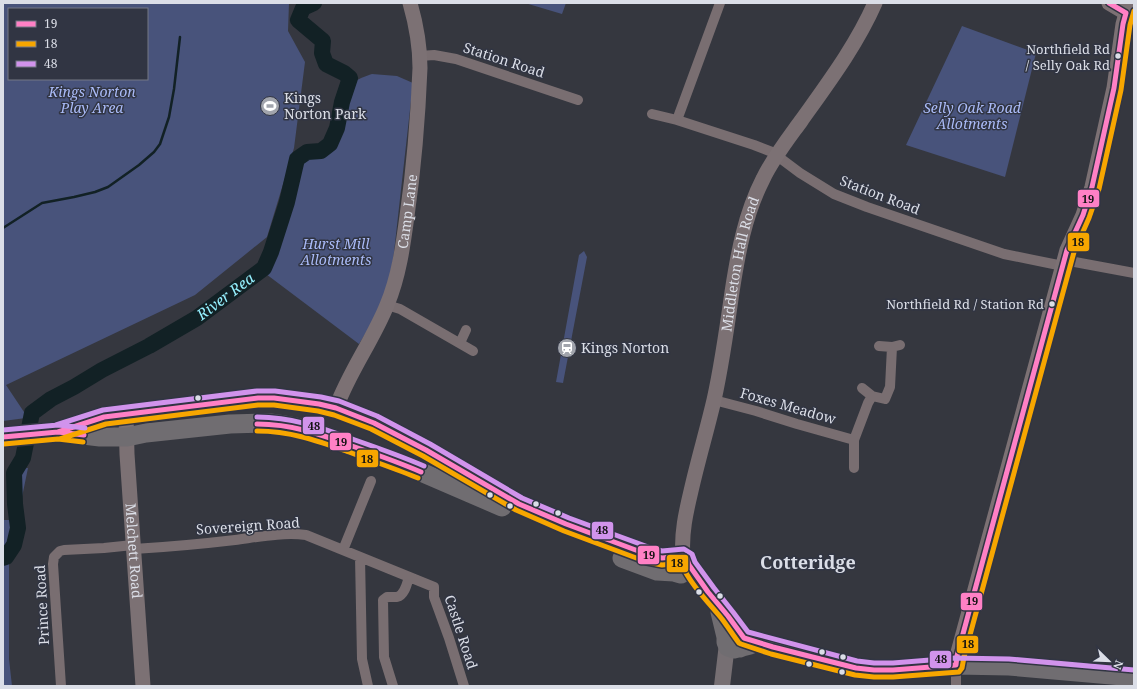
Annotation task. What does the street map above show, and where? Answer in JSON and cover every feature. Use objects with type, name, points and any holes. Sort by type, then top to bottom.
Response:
[{"type":"highway","points":[[58,432],[104,417],[202,404],[258,398],[274,398],[319,404],[336,408],[374,423],[426,450],[540,524],[657,572],[681,564]]},
{"type":"highway","points":[[328,437],[336,408]]},
{"type":"highway","points":[[3,437],[58,432],[127,437],[146,433],[230,424],[270,423],[307,429],[407,466],[484,499],[516,507],[649,555],[681,564],[713,598],[739,642],[856,668],[874,670],[956,665],[1009,666],[1134,677]]},
{"type":"main road","points":[[723,679],[739,642]]},
{"type":"street","name":"Camp Lane","points":[[336,408],[343,390],[387,305],[397,277],[402,256],[411,189],[419,96],[420,56],[416,25],[410,3]]},
{"type":"street","points":[[677,120],[720,3]]},
{"type":"street","name":"Middleton Hall Road","points":[[681,564],[685,517],[714,400],[723,353],[738,252],[752,203],[763,178],[776,156],[834,75],[850,50],[875,3]]},
{"type":"street","points":[[956,686],[957,656],[1064,263],[1066,250],[1083,215],[1092,187],[1102,145],[1114,88],[1123,24],[1130,10],[1109,3]]},
{"type":"street","name":"Station Road","points":[[420,56],[434,55],[456,59],[578,100]]},
{"type":"street","name":"Station Road","points":[[652,114],[677,120],[772,152],[800,173],[834,194],[867,207],[1004,254],[1134,273]]},
{"type":"street","points":[[387,305],[400,309],[473,351]]},
{"type":"street","points":[[460,343],[466,330]]},
{"type":"street","points":[[862,388],[872,396],[885,399],[890,388],[896,346],[879,346]]},
{"type":"street","points":[[854,468],[854,440],[872,396]]},
{"type":"street","name":"Foxes Meadow","points":[[714,400],[854,440]]},
{"type":"street","name":"Melchett Road","points":[[126,415],[127,454],[143,686]]},
{"type":"street","points":[[343,550],[371,481]]},
{"type":"street","name":"Sovereign Road","points":[[134,547],[193,544],[295,534],[306,535],[434,587]]},
{"type":"street","name":"Prince Road","points":[[61,686],[53,564],[54,557],[60,551],[64,550],[134,547]]},
{"type":"street","points":[[360,557],[362,659],[368,686]]},
{"type":"street","points":[[393,686],[384,657],[383,600],[387,597],[402,594],[409,576]]},
{"type":"street","name":"Castle Road","points":[[434,587],[434,597],[464,686]]},
{"type":"green space","name":"Kings Norton Park","points":[[3,3],[289,3],[288,31],[305,62],[294,148],[267,237],[195,295],[6,385],[24,412],[26,418],[3,421]]},
{"type":"green space","points":[[525,3],[566,3],[562,14]]},
{"type":"green space","name":"Selly Oak Road Allotments","points":[[962,26],[1036,53],[1005,177],[906,145]]},
{"type":"green space","name":"Hurst Mill Allotments","points":[[372,74],[397,76],[413,83],[393,261],[384,303],[359,344],[266,274],[278,246],[303,160],[321,155],[331,148],[338,136],[349,88],[357,80]]},
{"type":"green space","points":[[584,251],[587,257],[563,383],[556,382],[579,255]]},
{"type":"green space","points":[[28,468],[9,560],[9,659],[12,686],[3,686],[3,520],[13,520],[8,499],[10,469]]},
{"type":"waterway","name":"River Rea","points":[[3,558],[6,557],[14,545],[18,528],[15,504],[14,473],[23,458],[32,413],[51,399],[197,318],[264,268],[271,252],[287,202],[297,159],[307,152],[321,151],[330,144],[337,128],[342,102],[350,78],[344,73],[326,64],[322,53],[323,41],[298,20],[303,8],[314,3]]},
{"type":"waterway","points":[[3,228],[42,203],[95,192],[108,187],[139,165],[154,152],[160,144],[169,117],[180,37]]},
{"type":"transit line","name":"19","points":[[58,432],[104,417],[258,398],[274,398],[319,404],[336,408],[374,423],[426,450],[519,504],[566,524],[649,555],[662,558],[683,556],[687,559],[689,565],[708,592],[744,638],[856,668],[893,670],[956,665],[957,656],[1067,250],[1083,215],[1092,187],[1114,88],[1123,24],[1126,13],[1109,3]]},
{"type":"transit line","name":"18","points":[[60,439],[106,424],[258,405],[274,405],[318,411],[334,415],[371,429],[423,456],[516,510],[564,531],[647,562],[662,565],[681,563],[694,585],[741,644],[771,654],[855,675],[893,677],[959,672],[962,668],[1074,252],[1089,218],[1099,189],[1121,90],[1130,25],[1134,11]]},
{"type":"transit line","name":"48","points":[[56,425],[103,410],[257,391],[275,391],[339,401],[377,416],[430,444],[522,498],[569,518],[651,548],[662,551],[684,549],[692,554],[695,562],[748,632],[857,661],[874,663],[955,658],[1009,659],[1134,670]]},
{"type":"transit line","name":"48","points":[[257,417],[283,419],[319,427],[390,452],[424,466]]},
{"type":"transit line","name":"19","points":[[257,424],[270,424],[317,434],[421,472]]},
{"type":"transit line","name":"48","points":[[3,430],[58,425],[85,428]]},
{"type":"transit line","name":"18","points":[[257,431],[269,431],[293,435],[315,441],[418,478]]},
{"type":"transit line","name":"19","points":[[3,437],[58,432],[84,435]]},
{"type":"transit line","name":"18","points":[[4,444],[58,439],[83,442]]},
{"type":"place","name":"Northfield Rd / Selly Oak Rd","points":[[1118,56]]},
{"type":"place","name":"Kings Norton Park","points":[[270,106]]},
{"type":"place","name":"Northfield Rd / Station Rd","points":[[1052,304]]},
{"type":"place","name":"Kings Norton","points":[[567,348]]},
{"type":"district","name":"Cotteridge","points":[[808,563]]},
{"type":"park label","name":"Kings Norton Play Area","points":[[92,100]]}]
